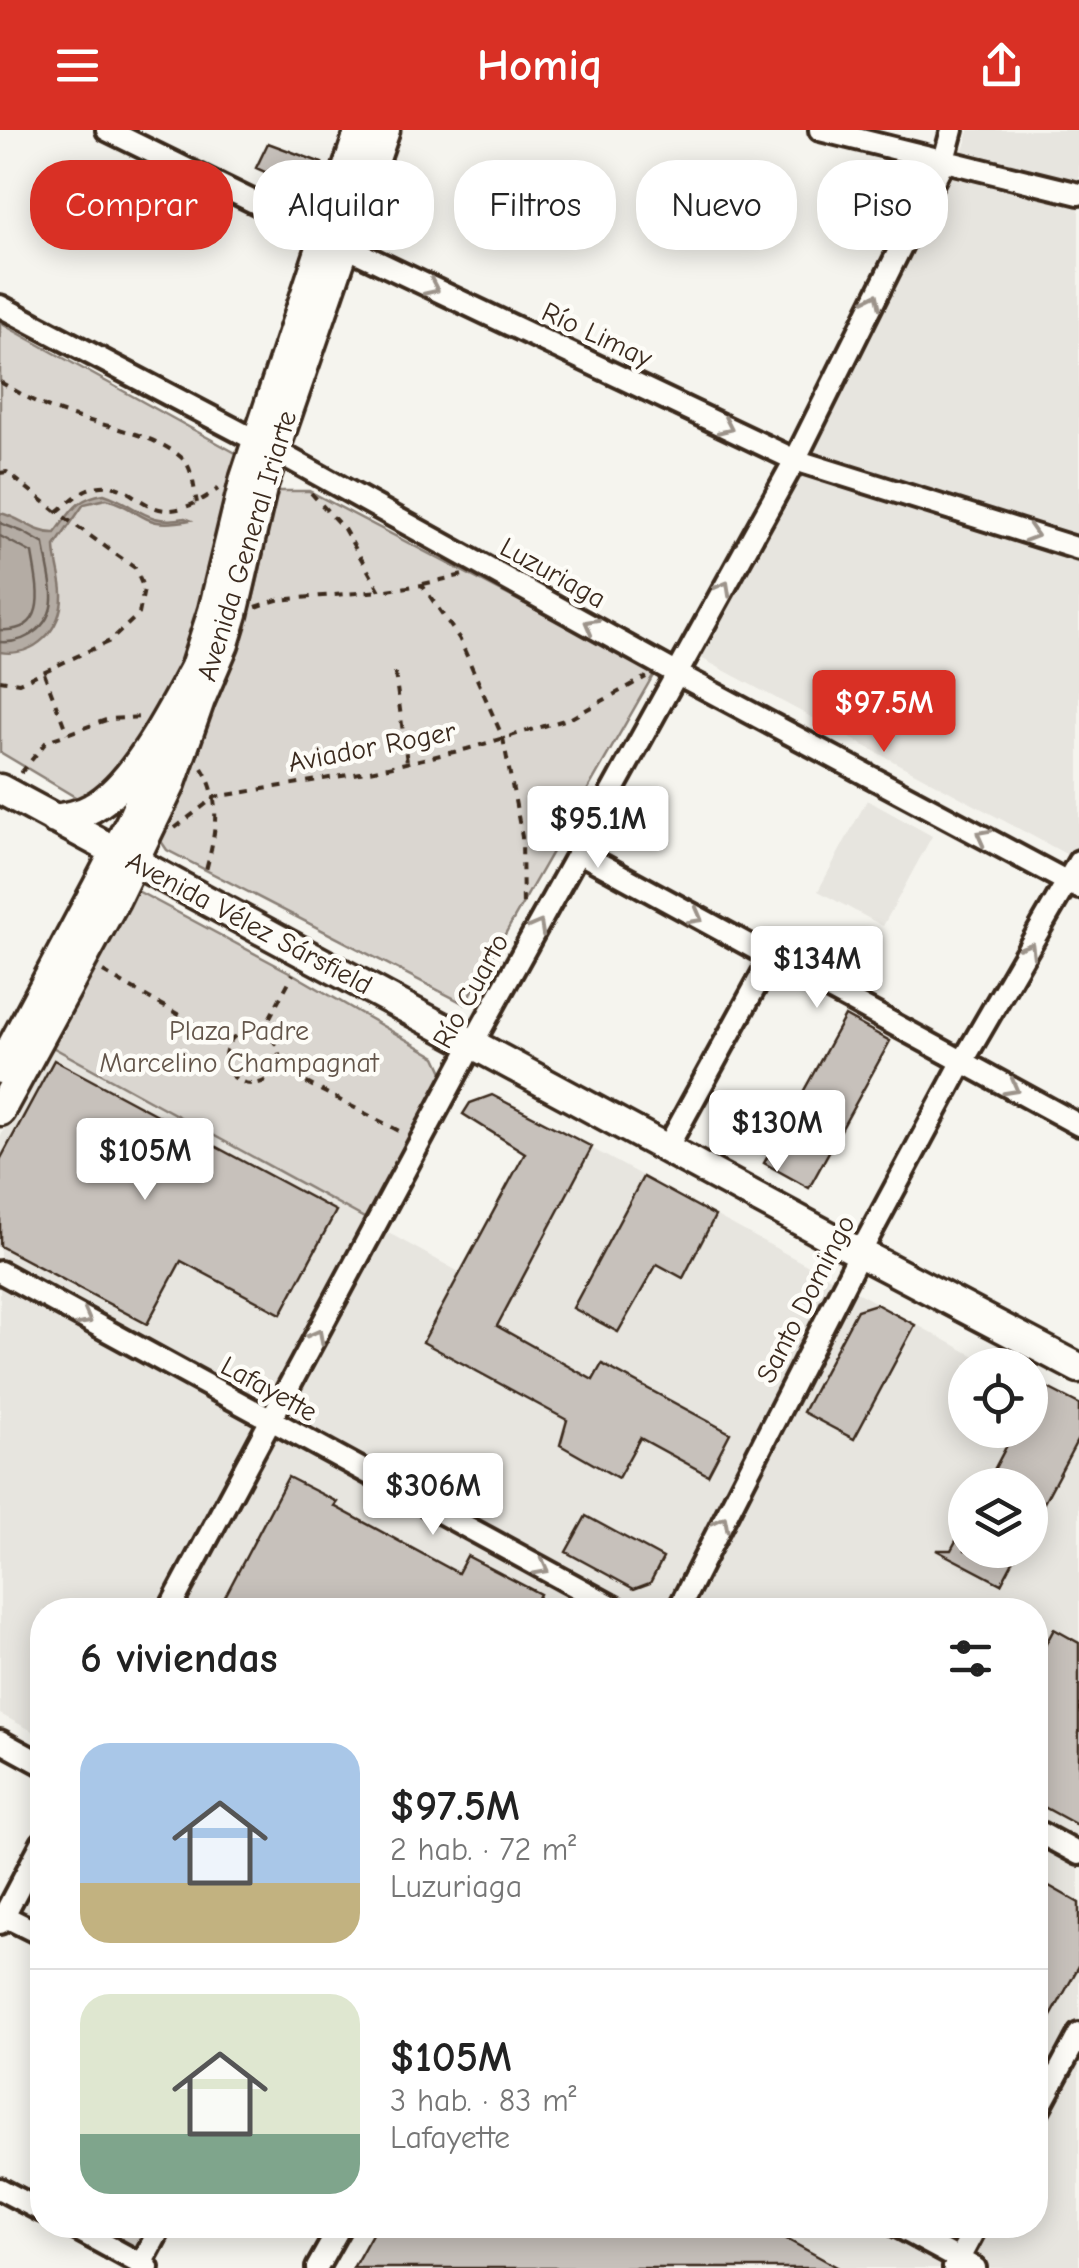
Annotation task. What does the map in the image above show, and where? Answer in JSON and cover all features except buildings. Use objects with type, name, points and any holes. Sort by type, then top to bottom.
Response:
[{"type":"main road","name":"Avenida General Iriarte","points":[[353,160],[360,130]]},
{"type":"main road","name":"Avenida General Iriarte","points":[[371,160],[385,130]]},
{"type":"main road","name":"Avenida General Iriarte","points":[[0,1069],[125,856],[150,828],[170,786],[233,614],[263,484],[331,250]]},
{"type":"main road","name":"Avenida General Iriarte","points":[[0,1111],[82,959],[125,856],[213,611],[245,478],[274,451]]},
{"type":"main road","points":[[54,819],[78,814],[102,802],[128,774],[162,726],[195,667]]},
{"type":"main road","name":"Avenida Vélez Sársfield","points":[[5,792],[1079,1368]]},
{"type":"street","name":"Río Limay","points":[[107,130],[253,201]]},
{"type":"street","points":[[820,130],[944,160]]},
{"type":"street","name":"Río Cuarto","points":[[944,160],[952,130]]},
{"type":"street","points":[[948,161],[1079,194]]},
{"type":"street","name":"Río Limay","points":[[353,250],[795,460],[1079,549]]},
{"type":"street","name":"Río Cuarto","points":[[176,1598],[473,1043],[795,460],[899,250]]},
{"type":"street","name":"Luzuriaga","points":[[0,306],[1074,885]]},
{"type":"street","points":[[580,853],[1079,1125]]},
{"type":"street","name":"Santo Domingo","points":[[684,1598],[860,1253],[963,1061],[1074,885],[1079,861]]},
{"type":"street","points":[[666,1148],[771,958]]},
{"type":"street","name":"Lafayette","points":[[0,1272],[597,1598]]},
{"type":"street","points":[[0,1741],[30,1757]]},
{"type":"street","points":[[1048,1837],[1079,1854]]},
{"type":"street","points":[[30,1867],[2,1920],[30,1930]]},
{"type":"street","points":[[1048,2092],[1079,2034]]},
{"type":"street","points":[[0,2188],[30,2200]]},
{"type":"street","points":[[93,2238],[144,2266],[156,2238]]},
{"type":"street","points":[[317,2268],[334,2238]]},
{"type":"street","points":[[917,2238],[963,2265],[972,2238]]},
{"type":"path","points":[[0,382],[52,410],[159,444],[185,460],[197,503]]},
{"type":"path","points":[[274,451],[344,530],[380,590]]},
{"type":"path","points":[[0,473],[8,472],[135,568],[144,589],[140,614],[110,642],[19,683],[0,680]]},
{"type":"path","points":[[58,513],[88,489],[118,486],[155,508],[171,511],[197,503],[238,476],[245,478]]},
{"type":"path","points":[[233,614],[277,600],[422,585],[468,574],[476,562]]},
{"type":"path","points":[[422,585],[459,638],[503,738],[522,837],[522,922]]},
{"type":"path","name":"Aviador Roger","points":[[150,828],[165,836],[215,797],[467,750],[570,718],[655,672],[676,673]]},
{"type":"path","points":[[44,673],[67,733]]},
{"type":"path","points":[[396,673],[407,763]]},
{"type":"path","points":[[5,792],[47,741],[109,719],[144,717],[162,726]]},
{"type":"path","points":[[183,750],[202,767],[215,797],[214,841],[199,896]]},
{"type":"path","points":[[262,1032],[304,952]]},
{"type":"path","points":[[82,959],[229,1043]]},
{"type":"path","points":[[241,1032],[262,1032],[277,1047],[277,1067],[264,1082],[236,1080],[224,1060],[226,1048],[241,1032]]},
{"type":"path","points":[[277,1067],[420,1142]]},
{"type":"shaded area","points":[[969,130],[1079,130],[1079,861],[701,658],[911,250],[948,250],[948,178]]},
{"type":"shaded area","points":[[867,800],[932,836],[883,926],[818,891]]},
{"type":"shaded area","points":[[47,1044],[461,1273],[543,1122],[960,1348],[948,1348],[948,1448],[1048,1448],[1048,1396],[1079,1413],[1079,2268],[351,2268],[368,2238],[1048,2238],[1048,1598],[30,1598],[30,1730],[0,1714],[0,1137]]},
{"type":"green space","points":[[0,323],[243,457],[187,650],[145,743],[90,799],[77,798],[0,752]]},
{"type":"green space","points":[[275,491],[309,491],[655,672],[465,1004],[167,850],[156,834],[207,725],[240,641],[257,583]]},
{"type":"green space","name":"Plaza Padre Marcelino Champagnat","points":[[130,887],[293,974],[436,1057],[444,1074],[368,1220],[47,1044]]},
{"type":"green space","points":[[117,2238],[148,2238],[141,2251]]},
{"type":"water","points":[[104,494],[151,517],[190,520],[152,521],[106,499],[84,504],[55,546],[62,594],[58,619],[35,646],[12,653],[0,652],[0,513],[55,533],[80,503]]}]
